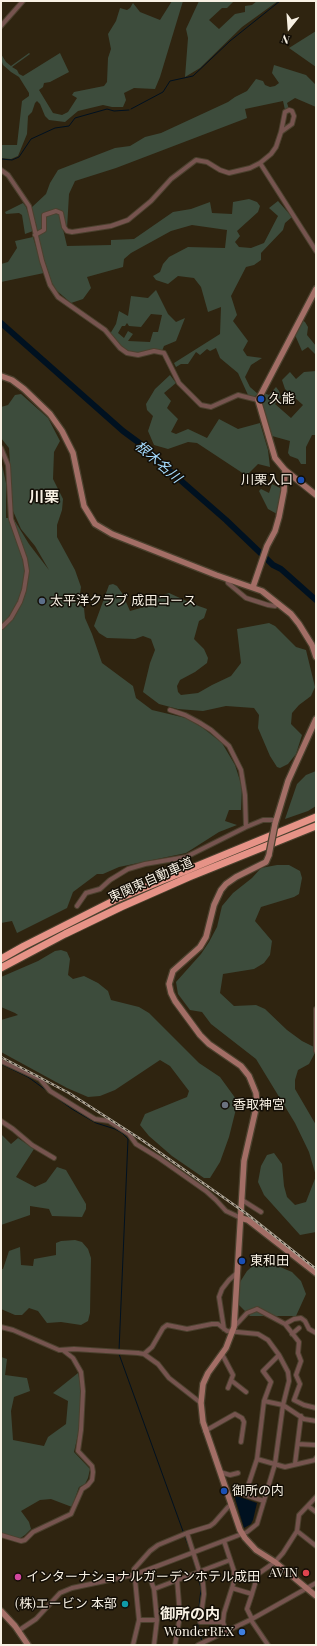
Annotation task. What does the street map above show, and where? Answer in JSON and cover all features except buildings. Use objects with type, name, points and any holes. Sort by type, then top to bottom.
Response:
[{"type":"highway","name":"東関東自動車道","points":[[1,959],[117,899],[316,817]]},
{"type":"highway","name":"東関東自動車道","points":[[1,968],[92,920],[189,876],[316,826]]},
{"type":"street","points":[[1,26],[23,1]]},
{"type":"street","points":[[35,235],[44,230],[44,215],[56,211],[61,213],[64,227],[67,231],[72,232],[111,226],[128,220],[152,201],[171,179],[196,160],[207,162],[220,170],[232,173],[248,169],[260,163],[276,148],[285,112],[289,110],[292,111],[294,116],[292,124],[281,132]]},
{"type":"street","points":[[260,163],[316,251]]},
{"type":"street","points":[[1,170],[8,175],[28,206],[42,261],[53,290],[64,301],[105,330],[123,351],[134,355],[154,351],[162,352],[179,383],[200,404],[206,407],[211,407],[238,395],[258,400]]},
{"type":"street","points":[[316,289],[258,400],[275,458],[285,470],[316,495]]},
{"type":"street","points":[[1,376],[12,380],[24,389],[50,414],[62,431],[73,453],[84,506],[95,524],[112,534],[227,579],[253,587],[269,596],[299,624],[314,645],[316,657]]},
{"type":"street","points":[[1,448],[8,465],[10,519],[25,558],[27,571],[24,590],[20,602],[11,618],[2,627]]},
{"type":"street","points":[[253,587],[279,517],[284,491],[285,470]]},
{"type":"street","points":[[227,579],[228,583],[246,598],[273,606],[279,604]]},
{"type":"street","points":[[170,710],[185,715],[211,730],[229,746],[241,770],[245,794],[246,826]]},
{"type":"street","points":[[234,1329],[244,1161],[256,1104],[256,1093],[249,1076],[241,1066],[209,1044],[200,1035],[175,1001],[169,984],[173,971],[200,947],[206,937],[214,905],[221,890],[226,884],[236,877],[266,862],[270,855],[275,822],[288,781],[316,719]]},
{"type":"street","points":[[77,906],[86,893],[100,889],[110,880],[128,869],[145,864],[186,857],[246,826],[263,820],[275,822]]},
{"type":"street","points":[[316,1009],[316,1051]]},
{"type":"street","points":[[1,1061],[40,1079],[50,1091],[89,1115],[97,1119],[109,1121],[129,1134],[136,1144],[206,1191],[226,1211],[248,1220],[316,1272]]},
{"type":"street","points":[[1,1121],[32,1145],[54,1158]]},
{"type":"street","points":[[242,1200],[261,1212]]},
{"type":"street","points":[[224,1328],[219,1297],[222,1289],[228,1281],[238,1272]]},
{"type":"street","points":[[316,1408],[304,1405],[294,1400],[300,1384],[296,1374],[301,1361],[298,1353],[298,1342],[285,1324],[257,1309],[247,1313],[234,1329],[228,1344],[204,1379],[200,1402],[206,1431],[243,1534],[256,1550],[275,1562],[316,1596]]},
{"type":"street","points":[[285,1324],[294,1319],[301,1318],[305,1321],[309,1329],[316,1333]]},
{"type":"street","points":[[18,1631],[36,1619],[60,1593],[72,1588],[133,1575],[243,1534],[257,1524],[275,1464],[283,1405],[289,1381],[288,1372],[278,1355],[268,1340],[258,1334],[234,1329],[227,1331],[218,1324],[187,1329],[167,1325],[163,1328],[152,1347],[144,1354]]},
{"type":"street","points":[[1,1327],[13,1330],[53,1348],[64,1351],[73,1358],[80,1372],[83,1391],[82,1430],[78,1451],[92,1466],[93,1472],[92,1480],[82,1489],[71,1514],[33,1532],[21,1542],[1,1535]]},
{"type":"street","points":[[292,1334],[299,1328]]},
{"type":"street","points":[[64,1351],[74,1349],[144,1354],[158,1364],[169,1378],[200,1402]]},
{"type":"street","points":[[222,1354],[232,1371],[233,1376],[228,1388]]},
{"type":"street","points":[[264,1501],[245,1495],[257,1459],[264,1401],[271,1382],[263,1371],[278,1355]]},
{"type":"street","points":[[232,1381],[246,1392]]},
{"type":"street","points":[[264,1401],[283,1405],[304,1419],[316,1421]]},
{"type":"street","points":[[206,1431],[235,1414],[242,1418],[244,1422],[241,1442]]},
{"type":"street","points":[[295,1464],[301,1416]]},
{"type":"street","points":[[298,1444],[316,1446]]},
{"type":"street","points":[[257,1459],[285,1467],[314,1460],[316,1458]]},
{"type":"street","points":[[220,1472],[230,1474],[238,1473]]},
{"type":"street","points":[[268,1645],[247,1609],[258,1574],[275,1562],[297,1531],[298,1516],[316,1497]]},
{"type":"street","points":[[133,1645],[139,1620],[133,1575],[134,1569],[150,1551],[158,1545],[210,1526],[232,1504]]},
{"type":"street","points":[[308,1506],[316,1512]]},
{"type":"street","points":[[297,1531],[316,1546]]},
{"type":"street","points":[[185,1534],[194,1552],[203,1583],[204,1594],[200,1622],[223,1622]]},
{"type":"street","points":[[224,1541],[234,1571],[232,1588],[224,1613],[223,1622],[226,1632]]},
{"type":"street","points":[[154,1589],[230,1560]]},
{"type":"street","points":[[147,1570],[154,1589],[157,1620],[154,1645]]},
{"type":"street","points":[[175,1645],[180,1616],[177,1579]]},
{"type":"street","points":[[201,1644],[252,1619],[316,1583]]},
{"type":"street","points":[[232,1588],[252,1594]]},
{"type":"street","points":[[1,1611],[28,1645]]},
{"type":"street","points":[[139,1620],[157,1620]]},
{"type":"green space","points":[[172,1],[183,1],[155,89],[134,88],[124,93],[126,100],[123,107],[103,105],[78,111],[65,122],[49,120],[45,116],[40,104],[37,101],[32,112],[28,116],[27,134],[18,156],[11,159],[1,158],[1,145],[17,145],[22,101],[29,96],[29,93],[19,77],[3,65],[1,54],[6,62],[11,66],[29,53],[30,54],[12,67],[23,76],[60,53],[69,72],[50,82],[44,83],[43,87],[39,90],[53,113],[62,115],[68,112],[77,98],[72,95],[74,92],[104,86],[107,82],[108,58],[111,49],[108,34],[116,21],[120,8],[127,10],[133,3],[140,12],[160,20]]},
{"type":"green space","points":[[199,1],[234,1],[227,8],[222,8],[209,20],[219,29],[235,14],[245,12],[245,6],[252,5],[257,1],[278,1],[242,27],[200,68],[185,77],[188,38],[186,29]]},
{"type":"green space","points":[[316,31],[316,67],[289,48]]},
{"type":"green space","points":[[274,65],[306,75],[316,85],[316,107],[295,98],[287,103],[289,109],[285,110],[283,101],[245,109],[247,118],[116,168],[75,181],[69,194],[67,229],[63,229],[67,246],[111,245],[111,240],[134,239],[173,212],[191,209],[210,202],[212,213],[232,214],[233,202],[249,199],[257,202],[260,206],[258,212],[237,231],[240,236],[235,242],[239,247],[251,248],[264,243],[278,216],[269,208],[278,201],[292,217],[285,223],[283,230],[261,253],[261,260],[254,265],[246,267],[231,296],[237,315],[233,321],[248,341],[243,350],[247,356],[262,358],[251,365],[245,377],[250,387],[258,394],[254,397],[248,395],[238,373],[220,358],[216,348],[210,351],[207,349],[200,355],[196,352],[188,364],[181,364],[176,367],[174,363],[220,334],[221,307],[208,312],[201,287],[194,278],[178,276],[168,284],[156,280],[153,276],[160,272],[163,264],[169,257],[188,247],[225,248],[227,230],[192,225],[171,231],[131,253],[124,259],[123,267],[87,277],[91,288],[83,299],[71,303],[56,290],[52,283],[41,251],[36,224],[31,213],[31,208],[46,194],[50,183],[58,170],[115,148],[130,146],[145,137],[161,133],[228,102],[247,91],[256,79],[263,81],[265,85],[270,87],[275,86],[279,83],[272,73]]},
{"type":"green space","points":[[23,203],[26,207],[33,227],[33,231],[25,234],[22,215],[19,213],[6,214],[5,212]]},
{"type":"green space","points":[[33,237],[44,273],[1,282],[1,264],[8,262],[17,248],[15,241]]},
{"type":"green space","points":[[156,290],[168,314],[176,322],[185,318],[176,341],[164,346],[162,351],[153,349],[138,353],[128,352],[123,349],[110,334],[116,324],[119,311],[128,316],[131,296],[148,298]],"holes":[[[151,314],[162,315],[158,332],[153,332],[150,342],[128,341],[133,334],[128,331],[124,338],[118,333],[122,326],[125,326],[127,323],[129,326],[141,327]]]},
{"type":"green space","points":[[302,320],[308,327],[307,335],[316,346],[316,355],[308,347],[302,351],[295,335]]},
{"type":"green space","points":[[316,371],[316,435],[312,435],[306,447],[306,464],[301,464],[298,459],[290,456],[288,453],[290,441],[272,436],[261,403],[264,393],[269,395],[276,387],[281,397],[275,404],[291,418],[303,405],[285,389],[282,380],[290,372],[296,379],[304,372]]},
{"type":"green space","points":[[170,375],[176,383],[164,393],[171,401],[167,408],[178,419],[171,432],[176,434],[188,429],[207,438],[219,419],[238,429],[260,423],[268,450],[270,467],[258,464],[248,474],[244,474],[197,443],[188,442],[168,449],[154,445],[148,431],[153,416],[147,410],[146,404],[155,389]]},
{"type":"green space","name":"太平洋クラブ 成田コース","points":[[21,394],[48,418],[60,441],[54,452],[53,479],[63,499],[62,510],[57,525],[57,537],[75,570],[81,587],[79,601],[75,602],[84,608],[85,618],[102,663],[133,686],[136,698],[152,710],[186,718],[203,728],[222,743],[235,765],[242,787],[241,810],[229,810],[225,821],[237,825],[219,832],[186,853],[119,867],[103,874],[97,874],[73,892],[67,908],[17,933],[12,921],[1,923],[1,460],[6,483],[6,518],[13,518],[29,544],[49,570],[35,546],[21,529],[13,511],[9,448],[1,438],[1,407],[8,405],[15,395]]},
{"type":"green space","points":[[272,484],[282,489],[280,507],[277,514],[268,509],[259,491],[261,489],[269,493]]},
{"type":"green space","points":[[113,584],[117,586],[122,593],[130,611],[144,607],[152,599],[169,593],[207,609],[204,618],[199,621],[194,639],[204,649],[208,658],[207,663],[195,672],[180,680],[177,686],[178,692],[181,695],[198,693],[231,676],[241,663],[237,629],[269,623],[275,626],[296,647],[306,650],[315,687],[311,696],[299,705],[292,713],[291,724],[302,735],[296,754],[288,764],[280,768],[277,767],[270,756],[258,728],[259,715],[254,708],[226,706],[203,711],[178,709],[159,704],[143,692],[150,663],[155,650],[151,639],[143,636],[135,639],[107,638],[99,633],[94,626],[109,585]]},
{"type":"green space","points":[[316,771],[316,806],[308,811],[285,819],[297,784],[306,775]]},
{"type":"green space","points":[[277,865],[289,865],[300,871],[302,878],[299,894],[294,897],[261,907],[255,921],[272,941],[270,955],[264,963],[254,969],[223,974],[220,993],[234,1006],[256,1005],[265,1009],[287,1030],[302,1041],[316,1048],[316,1051],[309,1064],[298,1070],[295,1080],[295,1089],[316,1125],[316,1176],[309,1152],[295,1123],[256,1059],[211,1024],[202,1012],[190,1010],[178,994],[176,982],[201,954],[209,942],[217,927],[222,906],[233,893],[252,878],[261,868]]},
{"type":"green space","points":[[61,950],[67,952],[70,959],[68,975],[73,979],[84,976],[98,983],[108,991],[111,1000],[139,1007],[149,1013],[199,1063],[220,1077],[236,1099],[236,1109],[229,1137],[220,1162],[210,1178],[204,1178],[172,1156],[149,1136],[140,1125],[145,1114],[187,1097],[189,1091],[170,1066],[160,1060],[115,1090],[100,1096],[88,1097],[67,1088],[1,1052],[1,1020],[18,1015],[1,1007],[1,977],[38,961],[55,951]]},
{"type":"green space","points":[[1,1134],[11,1144],[18,1138],[34,1149],[16,1177],[35,1187],[46,1182],[57,1167],[66,1170],[86,1204],[86,1209],[82,1217],[52,1216],[49,1209],[30,1206],[30,1215],[1,1225]]},
{"type":"green space","points":[[274,1153],[282,1164],[284,1186],[287,1197],[295,1205],[306,1202],[316,1176],[316,1232],[300,1235],[264,1195],[258,1182],[261,1166],[267,1155]]},
{"type":"green space","points":[[75,1240],[82,1242],[88,1249],[91,1258],[90,1313],[88,1321],[81,1325],[61,1322],[47,1323],[38,1311],[29,1308],[22,1315],[15,1315],[1,1309],[1,1269],[3,1269],[9,1251],[20,1247],[21,1265],[33,1266],[34,1259],[56,1255],[56,1243]]},
{"type":"green space","points":[[258,1261],[268,1262],[292,1272],[301,1281],[306,1294],[296,1316],[250,1316],[235,1301],[240,1282],[247,1271]]},
{"type":"green space","points":[[1,1357],[7,1359],[5,1375],[27,1378],[30,1391],[14,1397],[11,1411],[13,1440],[44,1446],[48,1437],[66,1424],[68,1401],[53,1393],[78,1373],[82,1391],[79,1430],[74,1452],[90,1469],[85,1484],[79,1487],[72,1507],[51,1499],[40,1500],[21,1511],[29,1522],[31,1529],[19,1539],[1,1533]]},
{"type":"water","points":[[234,1495],[257,1503],[251,1524],[244,1528]]},
{"type":"waterway","points":[[131,109],[163,92],[170,81],[193,76],[230,41],[280,1]]},
{"type":"waterway","points":[[1,159],[12,160],[19,157],[31,139],[55,128],[69,126],[75,118],[107,109],[114,111],[129,110]]},
{"type":"waterway","name":"根木名川","points":[[1,323],[123,431],[142,445],[226,520],[273,565],[281,569],[316,600]]},
{"type":"waterway","points":[[1,1064],[28,1077],[72,1109],[96,1123],[115,1129],[128,1139],[119,1351]]},
{"type":"waterway","points":[[119,1354],[184,1534]]},
{"type":"waterway","points":[[185,1537],[190,1550]]},
{"type":"waterway","points":[[192,1556],[196,1569]]},
{"type":"waterway","points":[[198,1575],[201,1589],[198,1629],[202,1641]]},
{"type":"railway","points":[[1,1057],[69,1093],[142,1140],[247,1214],[316,1269]]},
{"type":"place","name":"久能","points":[[261,399]]},
{"type":"place","name":"川栗入口","points":[[301,480]]},
{"type":"place","name":"太平洋クラブ 成田コース","points":[[42,601]]},
{"type":"place","name":"香取神宮","points":[[225,1105]]},
{"type":"place","name":"東和田","points":[[242,1261]]},
{"type":"place","name":"御所の内","points":[[224,1491]]},
{"type":"place","name":"AVIN","points":[[306,1573]]},
{"type":"place","name":"インターナショナルガーデンホテル成田","points":[[18,1577]]},
{"type":"place","name":"(株)エービン 本部","points":[[125,1604]]},
{"type":"place","name":"WonderREX","points":[[242,1632]]},
{"type":"district","name":"川栗","points":[[44,497]]},
{"type":"district","name":"御所の内","points":[[190,1614]]}]
